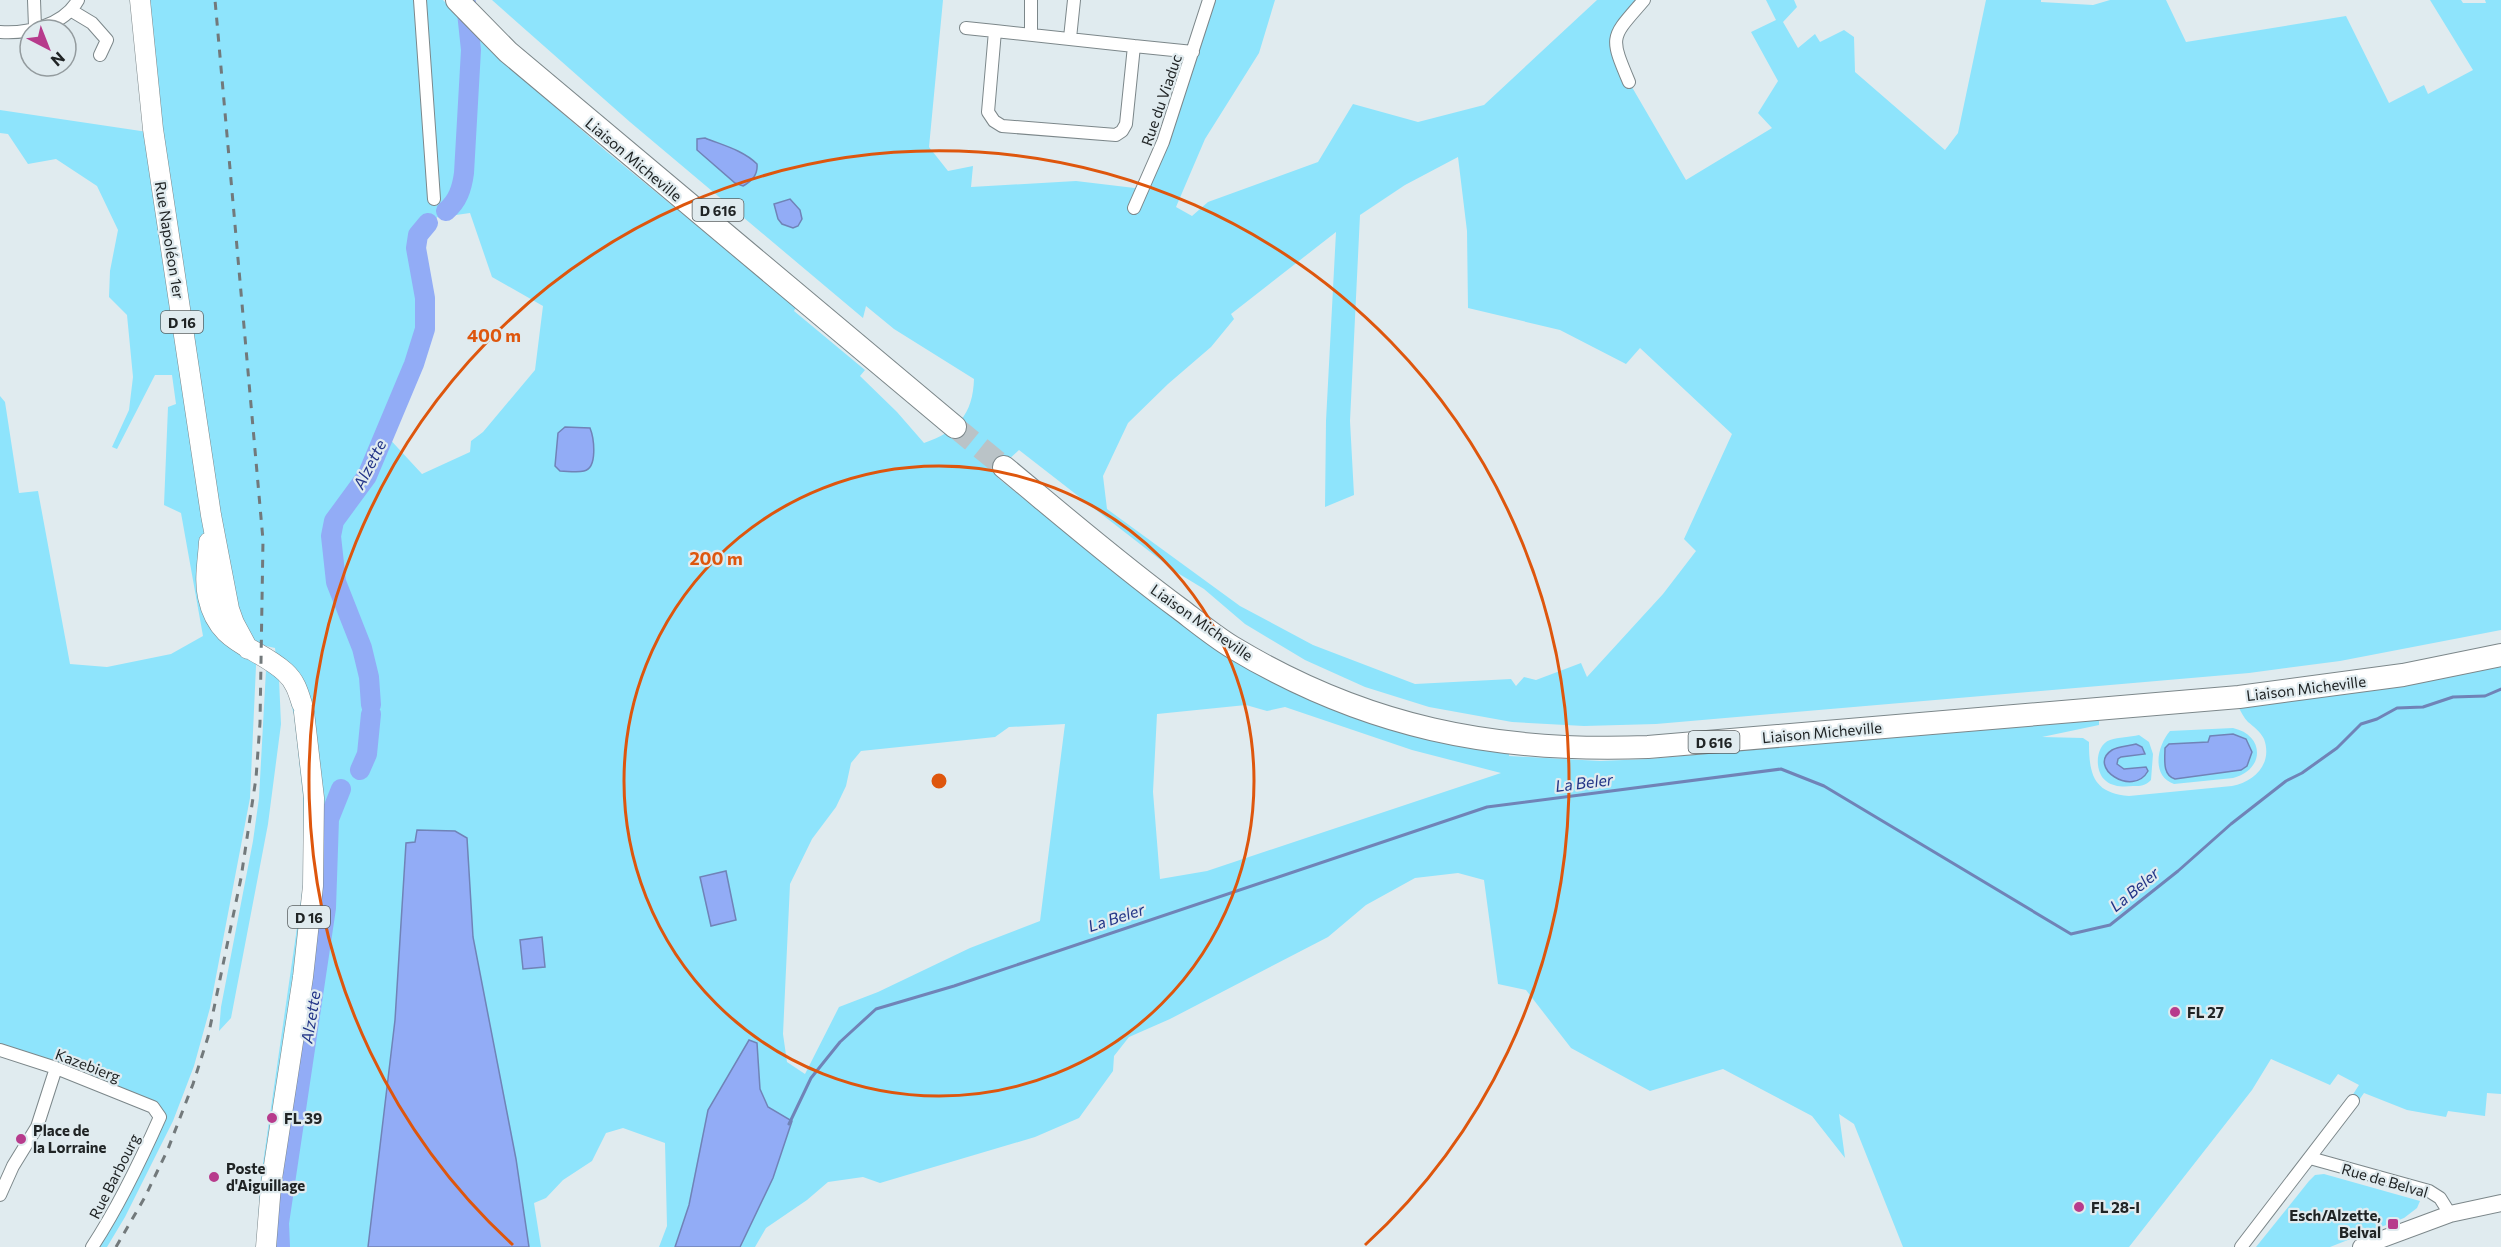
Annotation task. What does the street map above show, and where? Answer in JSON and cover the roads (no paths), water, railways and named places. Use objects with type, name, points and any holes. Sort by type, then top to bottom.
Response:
[{"type":"highway","name":"Liaison Micheville","points":[[467,6],[523,47],[960,421]]},
{"type":"highway","name":"Liaison Micheville","points":[[2501,640],[2389,664],[2247,683],[1662,733],[1598,736],[1512,732],[1428,716],[1363,696],[1299,669],[1237,634],[1008,462],[1157,592],[1230,645],[1292,681],[1359,708],[1416,727],[1513,744],[1600,749],[1648,747],[2239,697],[2403,675],[2501,655]]},
{"type":"main road","name":"Rue Napoléon 1er","points":[[140,0],[153,124],[211,515],[207,571],[208,597],[222,630],[233,640],[284,671],[296,685],[303,708],[314,798],[313,886],[303,977],[271,1185],[266,1247]]},
{"type":"main road","name":"Rue de Belval","points":[[2361,1247],[2450,1214],[2501,1203]]},
{"type":"street","points":[[34,0],[35,18]]},
{"type":"street","points":[[63,18],[72,11],[78,0]]},
{"type":"street","points":[[420,0],[434,199]]},
{"type":"street","points":[[1031,0],[1031,34]]},
{"type":"street","points":[[1070,38],[1074,0]]},
{"type":"street","name":"Rue du Viaduc","points":[[1134,208],[1163,142],[1209,0]]},
{"type":"street","points":[[1629,82],[1617,54],[1614,40],[1644,0]]},
{"type":"street","points":[[72,11],[92,23],[107,40],[100,55]]},
{"type":"street","points":[[966,28],[1193,52]]},
{"type":"street","points":[[995,31],[988,112],[994,121],[1002,126],[1116,135],[1126,124],[1134,46]]},
{"type":"street","points":[[0,32],[18,32]]},
{"type":"street","name":"Kazebierg","points":[[0,1050],[57,1068],[153,1107],[160,1117]]},
{"type":"street","points":[[0,1195],[13,1166],[37,1127],[57,1068]]},
{"type":"street","points":[[2241,1247],[2353,1101]]},
{"type":"street","name":"Rue Barbourg","points":[[92,1247],[115,1210],[160,1117]]},
{"type":"street","name":"Rue de Belval","points":[[2310,1158],[2429,1191],[2440,1198],[2450,1214]]},
{"type":"waterway","name":"Alzette","points":[[446,211],[459,194],[464,173],[471,50],[466,3]]},
{"type":"waterway","name":"Alzette","points":[[371,705],[369,677],[362,648],[336,582],[331,536],[334,521],[367,476],[414,364],[425,329],[425,298],[416,248],[418,235],[428,223]]},
{"type":"waterway","name":"La Beler","points":[[789,1124],[811,1078],[840,1042],[876,1009],[954,986],[1487,807],[1781,769],[1824,786],[2071,934],[2110,925],[2286,781],[2302,773],[2337,748],[2361,724],[2377,719],[2397,708],[2423,707],[2453,697],[2485,696],[2501,689]]},
{"type":"waterway","name":"Alzette","points":[[360,770],[367,754],[371,714]]},
{"type":"waterway","name":"Alzette","points":[[280,1247],[279,1223],[326,908],[329,819],[341,789]]},
{"type":"tunnel","points":[[955,427],[1004,467]]},
{"type":"railway","points":[[116,1247],[145,1197],[168,1149],[208,1037],[241,878],[256,778],[260,723],[263,540],[215,0]]},
{"type":"place","name":"FL 27","points":[[2175,1012]]},
{"type":"place","name":"FL 39","points":[[272,1118]]},
{"type":"place","name":"Place de la Lorraine","points":[[21,1139]]},
{"type":"place","name":"Poste d'Aiguillage","points":[[214,1177]]},
{"type":"place","name":"FL 28-I","points":[[2079,1207]]},
{"type":"place","name":"Esch/Alzette, Belval","points":[[2393,1224]]}]
